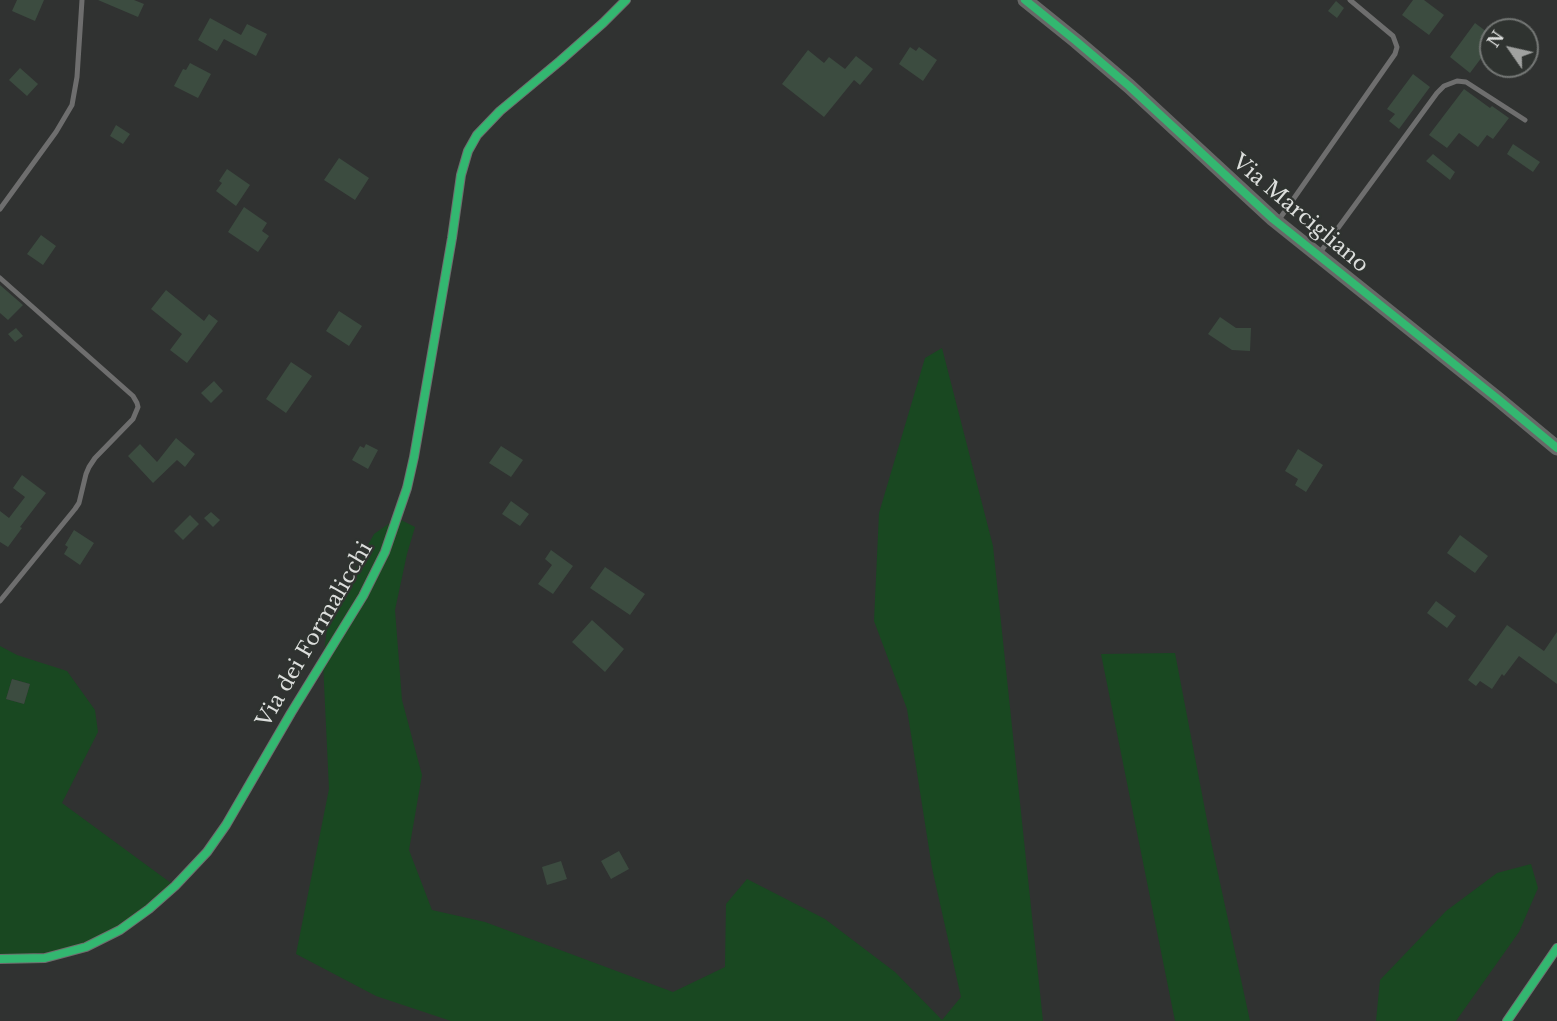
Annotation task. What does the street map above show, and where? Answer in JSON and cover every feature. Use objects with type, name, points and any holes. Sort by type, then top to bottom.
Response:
[{"type":"street","name":"Via dei Formalicchi","points":[[0,959],[45,958],[86,947],[120,930],[175,886],[207,852],[226,825],[363,596],[385,552],[407,488],[414,457],[461,175],[468,151],[477,135],[500,111],[585,40],[626,0]]},
{"type":"street","name":"Via Marcigliano","points":[[1026,0],[1129,86],[1276,223],[1557,448]]},
{"type":"street","points":[[1507,1021],[1557,948]]},
{"type":"lane","points":[[0,209],[56,132],[72,105],[77,77],[82,0]]},
{"type":"lane","points":[[1276,223],[1397,50],[1393,36],[1350,0]]},
{"type":"lane","points":[[1318,255],[1444,86],[1457,81],[1466,82],[1525,120]]},
{"type":"lane","points":[[0,278],[132,396],[138,407],[132,419],[89,467],[79,503],[75,509],[0,601]]},
{"type":"green space","points":[[942,348],[993,546],[1043,1021],[451,1021],[376,996],[296,954],[329,789],[323,662],[328,619],[374,534],[397,518],[415,527],[395,610],[402,700],[422,775],[409,850],[432,910],[485,922],[673,992],[725,967],[726,904],[747,879],[825,919],[895,972],[942,1020],[961,997],[932,868],[907,709],[874,621],[879,513],[925,358]]},
{"type":"green space","points":[[0,646],[17,655],[67,671],[95,710],[98,732],[62,803],[175,886],[149,909],[86,947],[0,959]],"holes":[[[12,679],[30,684],[24,704],[6,699]]]},
{"type":"green space","points":[[1175,653],[1211,841],[1250,1021],[1175,1021],[1101,654]]},
{"type":"green space","points":[[1531,864],[1538,888],[1519,932],[1456,1021],[1376,1021],[1380,980],[1446,911],[1497,873]]},
{"type":"building","points":[[17,0],[44,0],[35,21],[12,11]]},
{"type":"building","points":[[98,0],[134,0],[144,4],[138,17]]},
{"type":"building","points":[[1413,0],[1424,0],[1444,15],[1429,35],[1402,15]]},
{"type":"building","points":[[1336,1],[1344,8],[1337,18],[1328,11]]},
{"type":"building","points":[[210,18],[241,35],[247,24],[267,34],[256,56],[224,39],[217,51],[198,40]]},
{"type":"building","points":[[1475,23],[1479,26],[1479,61],[1470,73],[1450,57]]},
{"type":"building","points":[[910,47],[916,51],[919,47],[937,60],[923,81],[899,64]]},
{"type":"building","points":[[808,50],[824,63],[829,57],[845,69],[856,56],[873,69],[860,85],[854,80],[824,117],[782,84]]},
{"type":"building","points":[[190,63],[211,74],[198,98],[174,86],[183,69],[186,70]]},
{"type":"building","points":[[20,68],[38,84],[27,96],[9,80]]},
{"type":"building","points":[[1413,74],[1430,87],[1399,129],[1389,121],[1395,114],[1387,109]]},
{"type":"building","points":[[1464,89],[1490,108],[1492,106],[1509,118],[1493,139],[1487,135],[1478,147],[1459,133],[1447,148],[1429,135]]},
{"type":"building","points":[[116,125],[130,134],[123,144],[110,136]]},
{"type":"building","points":[[1513,144],[1540,162],[1533,172],[1507,154]]},
{"type":"building","points":[[1433,154],[1455,172],[1450,180],[1426,161]]},
{"type":"building","points":[[339,158],[369,178],[355,200],[324,180]]},
{"type":"building","points":[[227,169],[250,185],[236,206],[216,191]]},
{"type":"building","points":[[244,207],[267,223],[262,231],[269,236],[258,252],[228,232]]},
{"type":"building","points":[[41,235],[56,246],[43,265],[27,254]]},
{"type":"building","points":[[0,285],[23,305],[8,320],[0,313]]},
{"type":"building","points":[[166,290],[204,321],[209,314],[218,321],[187,363],[170,350],[182,334],[151,309]]},
{"type":"building","points":[[339,311],[362,326],[349,346],[326,331]]},
{"type":"building","points":[[1220,317],[1236,328],[1251,328],[1250,351],[1232,350],[1208,334]]},
{"type":"building","points":[[16,328],[23,336],[15,342],[8,334]]},
{"type":"building","points":[[291,362],[312,376],[286,413],[266,399]]},
{"type":"building","points":[[214,381],[223,391],[211,403],[201,393]]},
{"type":"building","points":[[176,438],[195,454],[185,467],[177,460],[153,483],[128,456],[140,444],[157,462]]},
{"type":"building","points":[[366,444],[378,450],[368,469],[352,460],[360,446],[364,448]]},
{"type":"building","points":[[501,446],[523,460],[511,477],[489,463]]},
{"type":"building","points":[[1298,449],[1323,465],[1306,492],[1295,485],[1298,479],[1285,471]]},
{"type":"building","points":[[22,475],[46,493],[8,547],[0,542],[0,511],[9,518],[25,497],[13,488]]},
{"type":"building","points":[[511,501],[529,514],[520,526],[502,514]]},
{"type":"building","points":[[211,512],[220,520],[213,527],[204,518]]},
{"type":"building","points":[[190,515],[199,524],[183,540],[174,531]]},
{"type":"building","points":[[74,530],[94,543],[80,565],[64,554],[68,547],[65,545]]},
{"type":"building","points":[[1460,535],[1488,556],[1475,573],[1447,553]]},
{"type":"building","points":[[551,550],[573,566],[553,594],[538,584],[552,565],[545,559]]},
{"type":"building","points":[[605,567],[645,594],[630,615],[590,588]]},
{"type":"building","points":[[1436,601],[1456,616],[1447,628],[1427,613]]},
{"type":"building","points":[[592,620],[624,649],[605,672],[572,642]]},
{"type":"building","points":[[1507,625],[1544,651],[1557,632],[1557,684],[1519,656],[1492,689],[1480,681],[1476,686],[1468,680]]},
{"type":"building","points":[[12,679],[30,684],[24,704],[6,699]]},
{"type":"building","points":[[619,851],[629,869],[611,879],[601,861]]},
{"type":"building","points":[[561,861],[567,879],[547,885],[542,867]]},
{"type":"cycle path","points":[[0,959],[45,958],[86,947],[120,930],[175,886],[207,852],[226,825],[363,596],[385,552],[407,488],[414,457],[461,175],[468,151],[477,135],[500,111],[560,61],[626,0]]},
{"type":"cycle path","points":[[1025,0],[1129,86],[1273,219],[1557,448]]},
{"type":"cycle path","points":[[1507,1021],[1557,948]]}]
